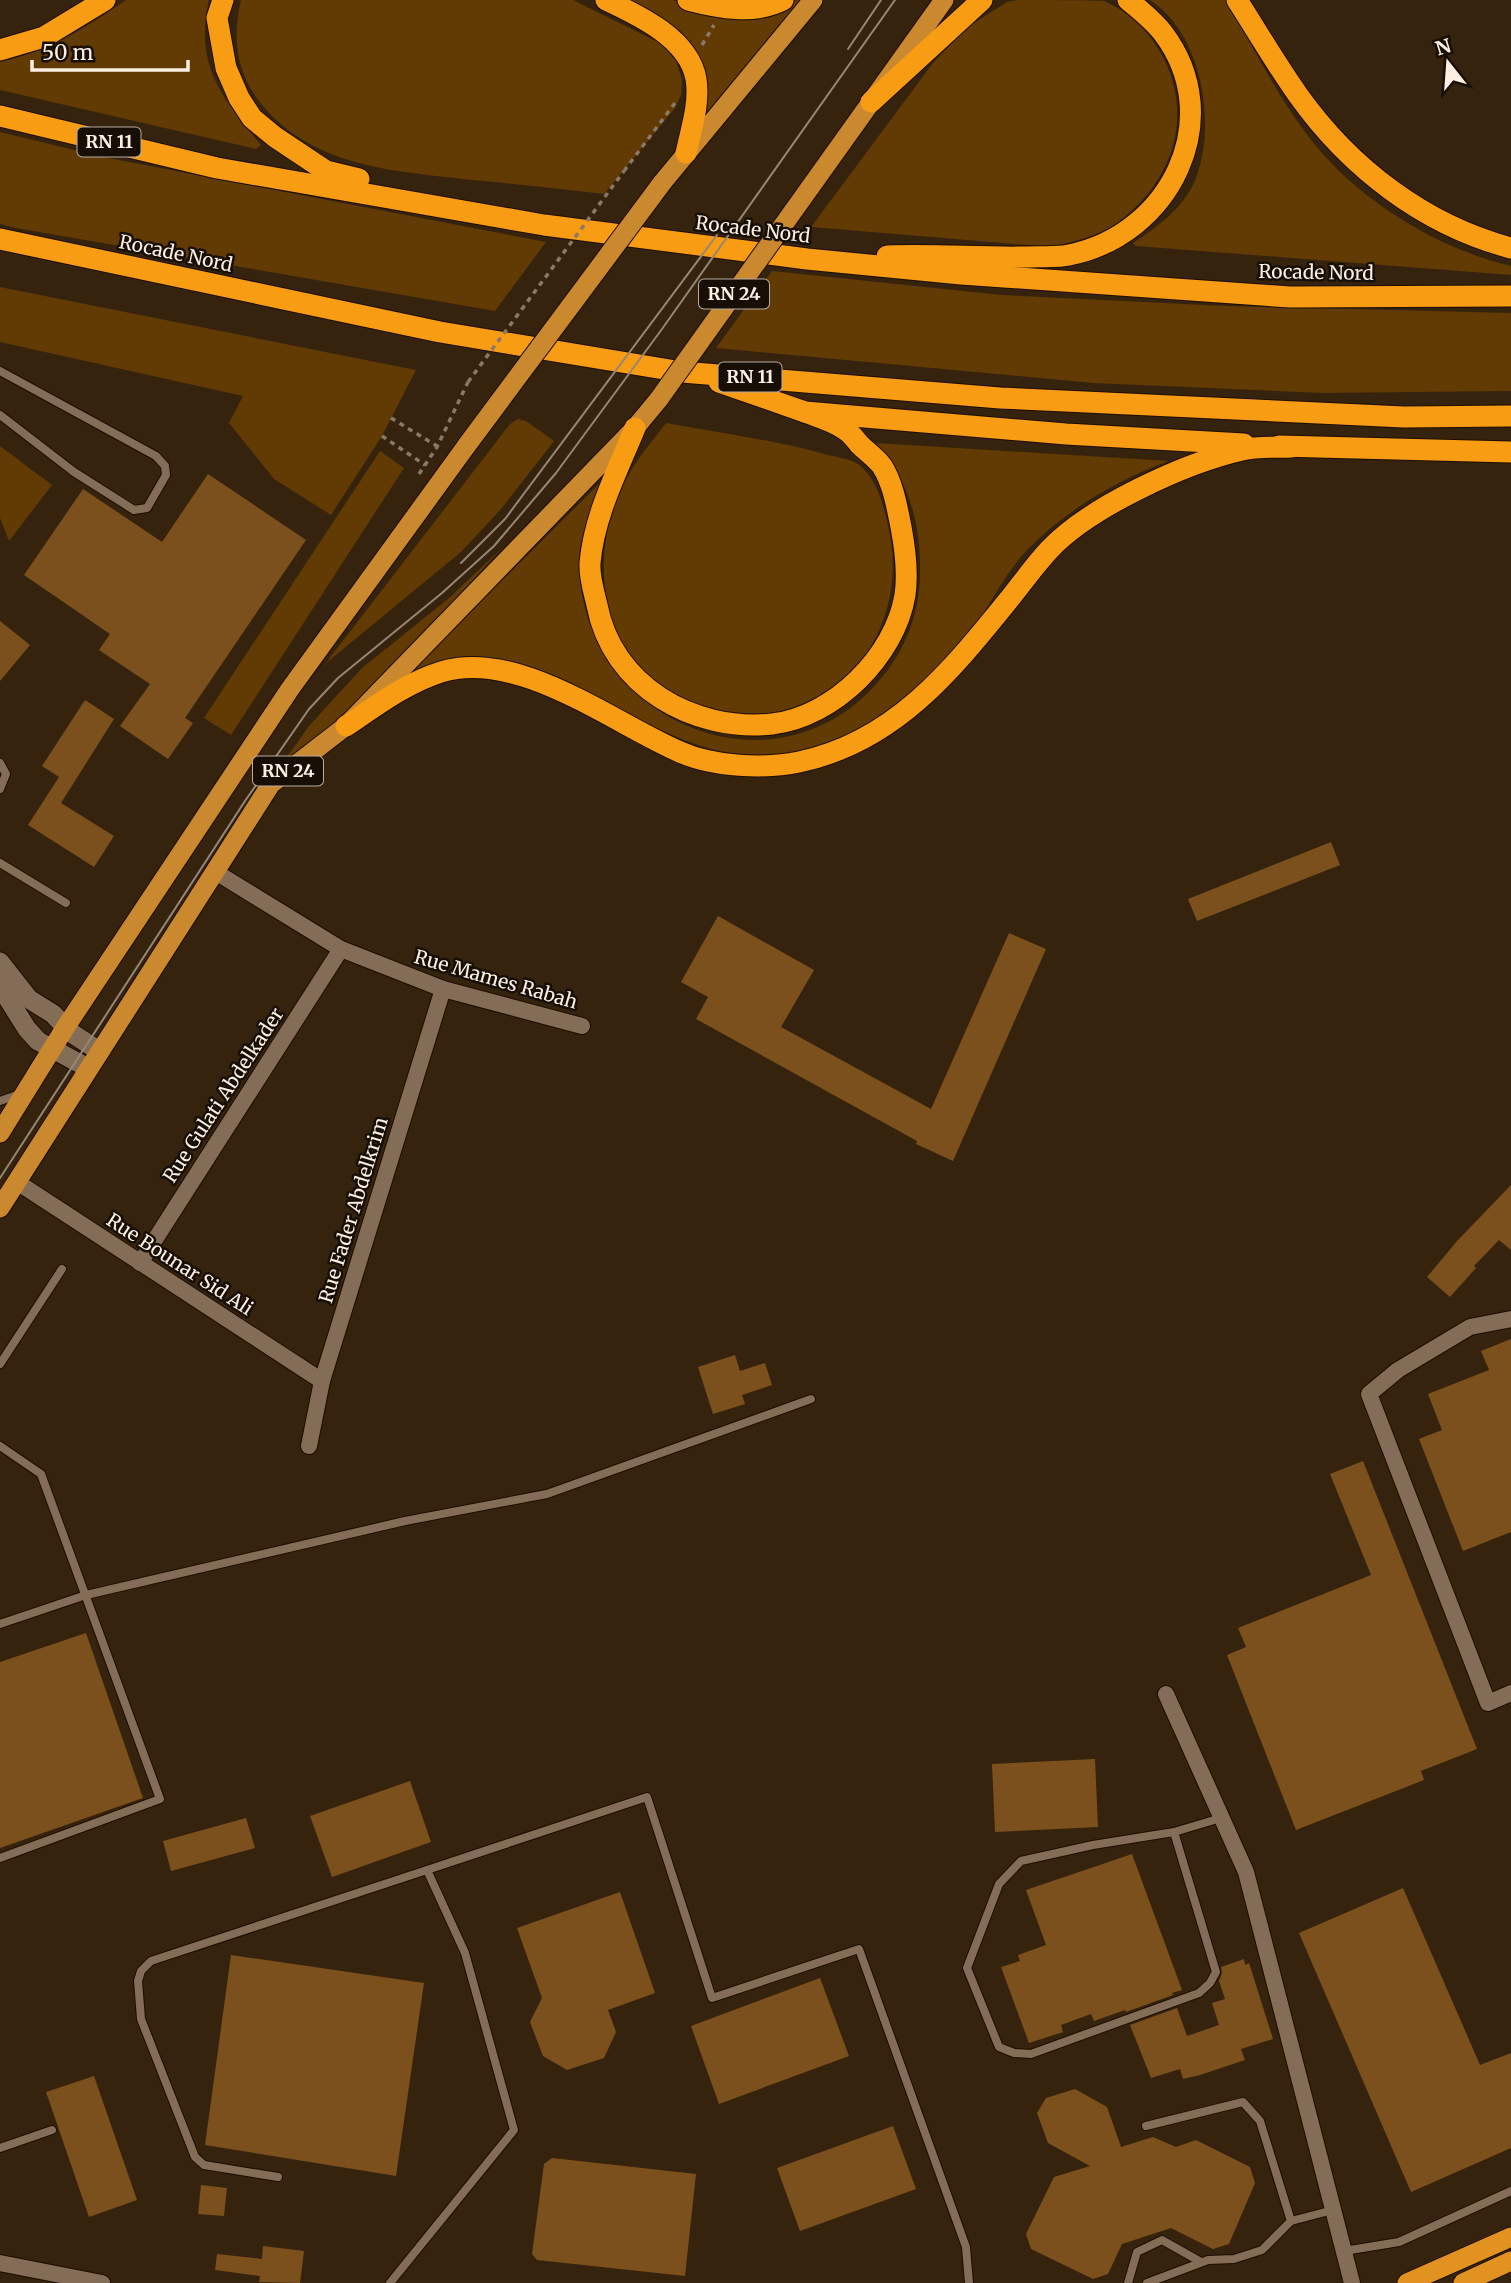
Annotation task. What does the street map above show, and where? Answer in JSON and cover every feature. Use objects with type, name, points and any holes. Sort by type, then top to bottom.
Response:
[{"type":"highway","points":[[0,50],[44,37],[105,0]]},
{"type":"highway","points":[[223,0],[217,18],[226,68],[239,97],[253,117],[275,137],[326,171],[544,225]]},
{"type":"highway","points":[[606,0],[670,37],[689,56],[696,80],[695,114],[686,153]]},
{"type":"highway","points":[[688,0],[731,9],[753,8],[783,0]]},
{"type":"highway","points":[[871,102],[982,0]]},
{"type":"highway","points":[[807,259],[914,254],[1069,256],[1118,237],[1146,216],[1169,189],[1183,160],[1191,126],[1189,96],[1182,67],[1164,33],[1128,0]]},
{"type":"highway","points":[[1237,0],[1298,95],[1354,159],[1412,206],[1452,228],[1511,248]]},
{"type":"highway","name":"Rocade Nord","points":[[0,116],[217,167],[544,225],[807,259],[961,274],[1290,297],[1511,296]]},
{"type":"highway","name":"Rocade Nord","points":[[0,239],[440,332],[690,372],[1026,399],[1404,417],[1511,416]]},
{"type":"highway","points":[[635,428],[595,530],[589,566],[606,639],[623,666],[643,686],[688,713],[743,725],[775,723],[813,712],[851,687],[870,668],[886,645],[905,595],[905,548],[896,503],[882,466],[845,429],[805,412],[690,372]]},
{"type":"highway","points":[[805,412],[1066,434],[1292,447],[1511,452]]},
{"type":"highway","points":[[346,726],[410,684],[443,671],[486,667],[525,675],[683,753],[747,766],[776,766],[829,754],[855,744],[893,722],[912,707],[963,657],[1050,549],[1083,522],[1130,494],[1191,466],[1244,449],[1292,447]]},
{"type":"highway","points":[[1407,2283],[1511,2237]]},
{"type":"highway","points":[[1463,2283],[1511,2262]]},
{"type":"main road","name":"RN 24","points":[[0,1133],[65,1028],[290,689],[662,183],[813,0]]},
{"type":"main road","name":"RN 24","points":[[0,1208],[271,784],[346,726],[635,428],[659,399],[944,0]]},
{"type":"street","name":"Rue Mames Rabah","points":[[215,871],[341,949],[443,989],[582,1026]]},
{"type":"street","name":"Rue Gulati Abdelkader","points":[[139,1263],[341,949]]},
{"type":"street","points":[[0,962],[23,994],[99,1051]]},
{"type":"street","points":[[0,986],[32,1035],[88,1068]]},
{"type":"street","name":"Rue Fader Abdelkrim","points":[[309,1446],[322,1381],[443,989]]},
{"type":"street","name":"Rue Bounar Sid Ali","points":[[17,1182],[322,1381]]},
{"type":"street","points":[[1511,1319],[1470,1327],[1398,1370],[1369,1394],[1488,1703],[1511,1693]]},
{"type":"street","points":[[1166,1694],[1245,1872],[1352,2283]]},
{"type":"street","points":[[0,2263],[48,2279],[102,2283]]},
{"type":"lane","points":[[0,371],[156,456],[165,466],[166,475],[147,508],[134,510],[74,472],[0,415]]},
{"type":"lane","points":[[0,763],[6,774],[0,789]]},
{"type":"lane","points":[[0,863],[66,903]]},
{"type":"lane","points":[[0,1101],[26,1092]]},
{"type":"lane","points":[[0,1364],[62,1269]]},
{"type":"lane","points":[[0,1624],[86,1595],[405,1521],[547,1494],[811,1399]]},
{"type":"lane","points":[[0,1446],[40,1474],[160,1798],[0,1858]]},
{"type":"lane","points":[[278,2177],[204,2165],[195,2157],[141,2020],[138,1981],[141,1971],[151,1961],[647,1797],[712,1998],[859,1949],[966,2247],[969,2283]]},
{"type":"lane","points":[[1174,1832],[1216,1972],[1210,1983],[1199,1993],[1031,2054],[1014,2053],[999,2047],[967,1968],[999,1884],[1021,1861],[1093,1845],[1174,1832],[1221,1818]]},
{"type":"lane","points":[[390,2283],[514,2130],[465,1953],[427,1870]]},
{"type":"lane","points":[[1146,2126],[1243,2102],[1260,2121],[1291,2221]]},
{"type":"lane","points":[[0,2148],[52,2130]]},
{"type":"lane","points":[[1344,2251],[1399,2242],[1511,2191]]},
{"type":"lane","points":[[1147,2283],[1201,2262],[1234,2259],[1262,2249],[1291,2221],[1333,2210]]},
{"type":"lane","points":[[1128,2283],[1137,2252],[1162,2240],[1201,2262]]},
{"type":"path","points":[[468,382],[624,171]]},
{"type":"path","points":[[391,418],[437,447]]},
{"type":"path","points":[[382,436],[425,465]]},
{"type":"shaded area","points":[[126,0],[209,0],[205,43],[215,79],[234,112],[261,145],[256,149],[0,90],[0,62],[51,45]]},
{"type":"shaded area","points":[[241,0],[573,0],[662,44],[676,61],[682,79],[681,95],[675,108],[604,194],[443,177],[358,163],[306,142],[283,126],[253,93],[246,81],[238,55],[237,28]]},
{"type":"shaded area","points":[[625,0],[673,0],[708,13],[781,8],[800,0],[706,113],[699,68],[686,37],[666,21]]},
{"type":"shaded area","points":[[1150,0],[1226,0],[1288,107],[1331,163],[1352,183],[1401,219],[1456,248],[1511,266],[1511,275],[1136,246],[1133,243],[1168,217],[1189,193],[1201,161],[1205,136],[1205,110],[1194,58],[1183,35],[1168,15]]},
{"type":"shaded area","points":[[1104,1],[1131,18],[1159,49],[1173,82],[1177,127],[1164,170],[1136,207],[1117,223],[1102,231],[1052,247],[811,227],[933,63],[966,28],[1007,2]]},
{"type":"shaded area","points":[[0,132],[103,157],[546,242],[495,311],[16,228],[0,224]]},
{"type":"shaded area","points":[[772,271],[1002,295],[1226,306],[1511,313],[1511,391],[1321,393],[1094,383],[716,348]]},
{"type":"shaded area","points":[[0,287],[416,370],[382,436],[331,515],[274,479],[229,423],[243,396],[0,342]]},
{"type":"shaded area","points":[[518,419],[526,421],[554,441],[502,508],[461,552],[325,664],[510,424]]},
{"type":"shaded area","points":[[666,423],[768,441],[843,458],[858,464],[876,487],[890,535],[893,572],[887,607],[875,639],[856,667],[832,689],[802,706],[768,714],[731,714],[699,710],[651,683],[628,656],[620,641],[614,628],[605,589],[607,530],[612,511],[629,474]]},
{"type":"shaded area","points":[[876,443],[1169,461],[1130,477],[1058,522],[1020,558],[963,641],[926,681],[883,715],[860,729],[810,749],[759,755],[713,749],[671,735],[550,674],[507,661],[461,657],[410,672],[601,482],[581,542],[579,563],[588,618],[612,665],[647,702],[690,727],[738,739],[788,737],[836,718],[879,681],[888,669],[909,632],[917,604],[920,556],[911,505],[897,473]]},
{"type":"shaded area","points":[[0,446],[52,485],[9,541],[0,518]]},
{"type":"shaded area","points":[[380,451],[404,468],[231,735],[204,718]]},
{"type":"shaded area","points":[[503,547],[354,710],[277,771],[309,726],[362,668],[448,599]]},
{"type":"building","points":[[208,474],[306,540],[185,718],[193,723],[168,759],[120,726],[150,684],[99,650],[110,634],[24,575],[83,489],[162,542]]},
{"type":"building","points":[[0,621],[30,645],[0,681]]},
{"type":"building","points":[[85,700],[114,719],[61,803],[114,836],[94,867],[28,825],[59,777],[42,766]]},
{"type":"building","points":[[1331,842],[1340,865],[1197,921],[1188,899]]},
{"type":"building","points":[[718,916],[814,970],[781,1027],[931,1109],[1009,933],[1046,949],[953,1161],[916,1144],[917,1141],[696,1019],[708,997],[681,982]]},
{"type":"building","points":[[1511,1185],[1511,1250],[1499,1240],[1450,1297],[1427,1277]]},
{"type":"building","points":[[1511,1339],[1511,1532],[1463,1551],[1419,1439],[1442,1430],[1428,1394],[1489,1370],[1481,1351]]},
{"type":"building","points":[[735,1355],[740,1371],[765,1363],[772,1385],[742,1395],[745,1404],[713,1414],[698,1367]]},
{"type":"building","points":[[1363,1461],[1477,1749],[1421,1771],[1424,1780],[1296,1830],[1227,1655],[1246,1647],[1238,1628],[1371,1575],[1330,1474]]},
{"type":"building","points":[[86,1633],[143,1798],[0,1848],[0,1662]]},
{"type":"building","points":[[1095,1759],[1098,1827],[995,1832],[992,1764]]},
{"type":"building","points":[[410,1781],[431,1842],[332,1877],[310,1816]]},
{"type":"building","points":[[246,1818],[255,1848],[171,1871],[163,1841]]},
{"type":"building","points":[[1132,1854],[1182,1990],[1126,2012],[1125,2010],[1094,2021],[1091,2014],[1061,2025],[1063,2032],[1029,2043],[1001,1967],[1020,1961],[1018,1955],[1046,1945],[1026,1890]]},
{"type":"building","points":[[1403,1888],[1480,2065],[1511,2053],[1511,2148],[1411,2192],[1299,1933]]},
{"type":"building","points":[[620,1892],[655,1993],[608,2010],[616,2032],[604,2058],[567,2070],[543,2056],[530,2022],[542,1998],[517,1928]]},
{"type":"building","points":[[231,1955],[424,1983],[396,2176],[205,2145]]},
{"type":"building","points":[[1244,1959],[1245,1965],[1249,1963],[1273,2039],[1241,2049],[1245,2060],[1200,2075],[1183,2079],[1180,2069],[1151,2078],[1130,2025],[1177,2008],[1187,2036],[1219,2025],[1212,2003],[1225,1999],[1219,1981],[1221,1967]]},
{"type":"building","points":[[820,1978],[849,2056],[719,2104],[691,2026]]},
{"type":"building","points":[[94,2076],[137,2200],[89,2217],[46,2092]]},
{"type":"building","points":[[1075,2089],[1107,2107],[1121,2147],[1153,2137],[1176,2147],[1196,2140],[1250,2167],[1255,2183],[1229,2244],[1213,2249],[1171,2228],[1122,2244],[1108,2274],[1093,2279],[1031,2249],[1026,2234],[1054,2177],[1090,2166],[1048,2143],[1037,2113],[1046,2098]]},
{"type":"building","points":[[893,2126],[916,2189],[800,2231],[777,2168]]},
{"type":"building","points":[[552,2158],[696,2174],[685,2276],[537,2260],[532,2254],[544,2164]]},
{"type":"building","points":[[201,2185],[227,2188],[224,2216],[198,2214]]},
{"type":"building","points":[[263,2246],[304,2251],[300,2283],[259,2282],[260,2276],[215,2270],[217,2254],[262,2259]]},
{"type":"tram line","points":[[848,49],[881,0]]},
{"type":"tram line","points":[[0,1178],[245,801],[309,709],[338,678],[442,593],[494,546],[556,473],[662,329],[895,0]]},
{"type":"tram line","points":[[461,563],[505,519],[717,235]]}]
